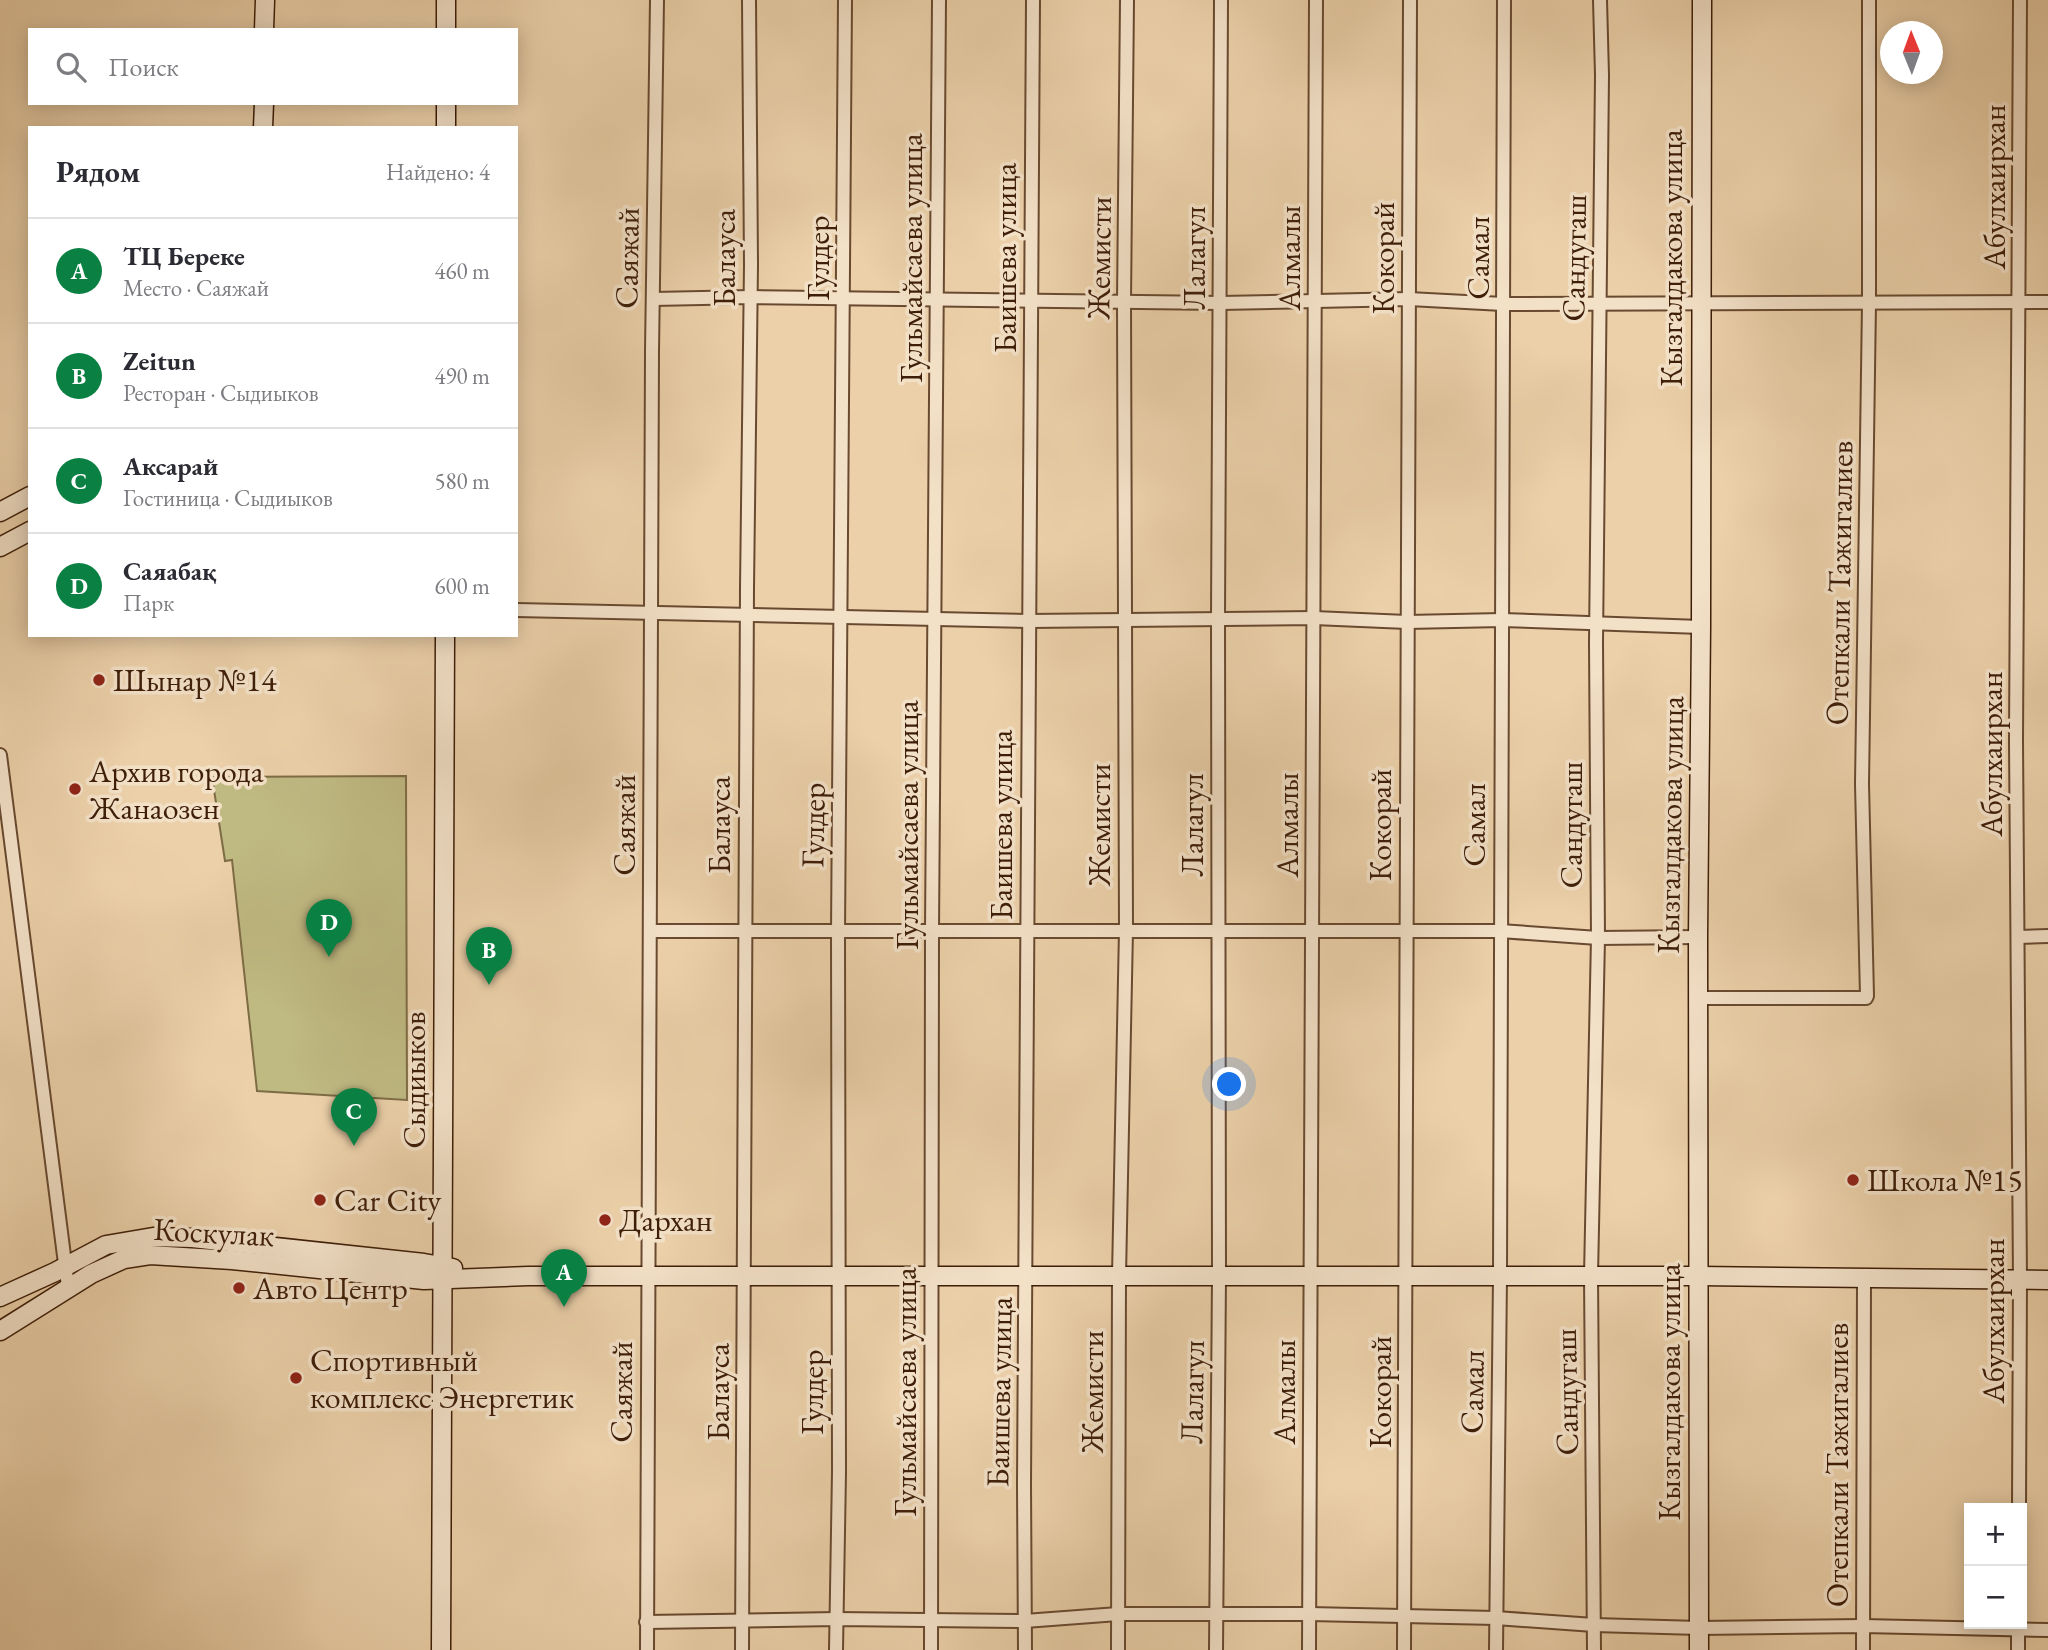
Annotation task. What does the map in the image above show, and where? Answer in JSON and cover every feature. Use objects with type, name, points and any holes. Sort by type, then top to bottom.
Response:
[{"type":"street","points":[[264,28],[265,0]]},
{"type":"street","points":[[446,0],[446,28]]},
{"type":"street","name":"Саяжай","points":[[647,1650],[653,299],[657,0]]},
{"type":"street","name":"Балауса","points":[[743,1650],[745,931],[751,297],[749,0]]},
{"type":"street","name":"Гулдер","points":[[836,1650],[845,0]]},
{"type":"street","name":"Гульмайсаева улица","points":[[931,1650],[932,930],[939,0]]},
{"type":"street","name":"Баишева улица","points":[[1025,1650],[1033,0]]},
{"type":"street","name":"Жемисти","points":[[1118,1650],[1119,1276],[1126,930],[1124,302],[1127,0]]},
{"type":"street","name":"Лалагул","points":[[1216,1650],[1222,0]]},
{"type":"street","name":"Алмалы","points":[[1309,1650],[1317,0]]},
{"type":"street","name":"Кокорай","points":[[1404,1650],[1410,0]]},
{"type":"street","name":"Самал","points":[[1496,1650],[1500,1276],[1504,0]]},
{"type":"street","name":"Сандугаш","points":[[1594,1650],[1591,1276],[1598,937],[1596,622],[1600,0]]},
{"type":"street","name":"Кызгалдакова улица","points":[[1699,1650],[1698,937],[1702,627],[1702,0]]},
{"type":"street","name":"Отепкали Тажигалиев","points":[[1698,998],[1867,996],[1862,784],[1869,303],[1869,0]]},
{"type":"street","name":"Абулхаирхан","points":[[2019,1503],[2016,741],[2020,0]]},
{"type":"street","points":[[264,105],[264,126]]},
{"type":"street","points":[[446,105],[446,126]]},
{"type":"street","points":[[653,299],[751,297],[1221,303],[1409,299],[1503,304],[2048,302]]},
{"type":"street","points":[[0,512],[28,497]]},
{"type":"street","points":[[0,547],[28,532]]},
{"type":"street","points":[[518,610],[1126,622],[1314,618],[1408,622],[1502,620],[1702,627]]},
{"type":"street","name":"Сыдиыков","points":[[441,1650],[445,637]]},
{"type":"street","points":[[0,755],[68,1287]]},
{"type":"street","points":[[650,931],[1500,931],[1598,937],[1698,937]]},
{"type":"street","points":[[2018,936],[2048,936]]},
{"type":"street","name":"Коскулак","points":[[0,1297],[106,1245],[153,1237],[192,1238],[444,1273]]},
{"type":"street","name":"Коскулак","points":[[0,1331],[68,1287],[124,1259],[150,1255],[232,1260],[424,1280],[444,1273]]},
{"type":"street","points":[[444,1273],[515,1276],[1699,1276],[2048,1280]]},
{"type":"street","name":"Отепкали Тажигалиев","points":[[1863,1650],[1864,1279]]},
{"type":"street","points":[[646,1622],[1025,1620],[1118,1614],[1309,1614],[1496,1618],[1594,1625],[1699,1628],[1964,1627]]},
{"type":"street","points":[[2027,1628],[2048,1630]]},
{"type":"street","points":[[2018,1629],[2018,1650]]},
{"type":"shaded area","points":[[406,776],[407,1100],[257,1091],[232,860],[225,861],[212,777]]},
{"type":"place","name":"Шынар №14","points":[[99,680]]},
{"type":"place","name":"Архив города Жанаозен","points":[[75,789]]},
{"type":"place","name":"Саяабақ","points":[[329,957]]},
{"type":"place","name":"Zeitun","points":[[489,985]]},
{"type":"place","name":"Аксарай","points":[[354,1146]]},
{"type":"place","name":"Школа №15","points":[[1853,1180]]},
{"type":"place","name":"Car City","points":[[320,1200]]},
{"type":"place","name":"Дархан","points":[[605,1220]]},
{"type":"place","name":"Авто Центр","points":[[239,1288]]},
{"type":"place","name":"ТЦ Береке","points":[[564,1307]]},
{"type":"place","name":"Спортивный комплекс Энергетик","points":[[296,1378]]}]
